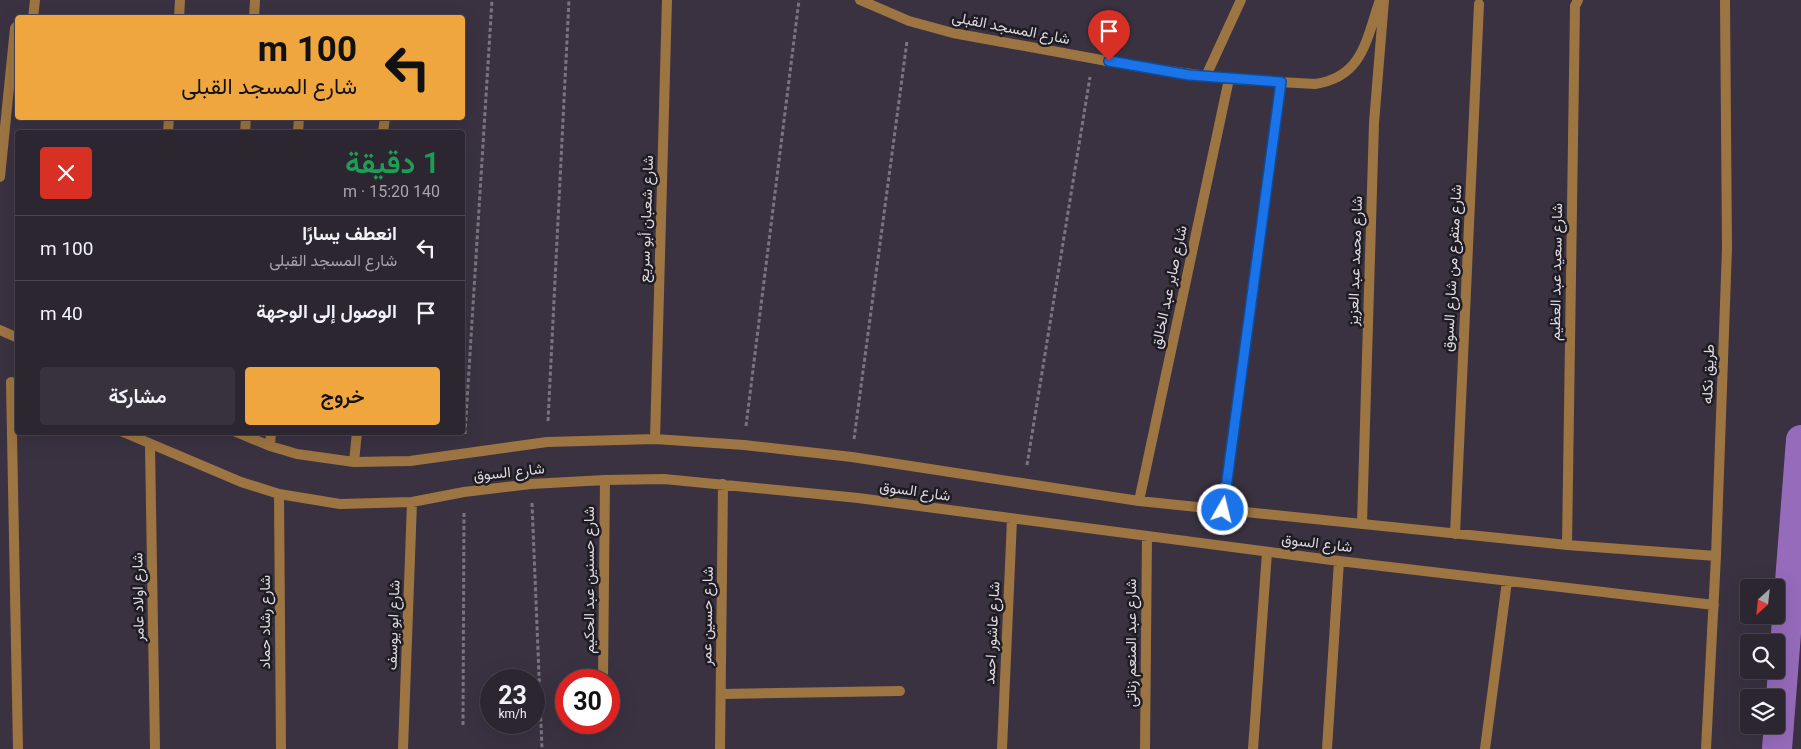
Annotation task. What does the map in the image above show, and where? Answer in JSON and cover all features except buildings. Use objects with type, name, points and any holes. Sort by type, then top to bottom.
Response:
[{"type":"street","points":[[33,15],[35,0]]},
{"type":"street","points":[[179,15],[180,0]]},
{"type":"street","points":[[254,15],[255,0]]},
{"type":"street","name":"شارع شعبان أبو سريع","points":[[655,439],[667,0]]},
{"type":"street","name":"شارع المسجد القبلى","points":[[860,0],[909,21],[953,33],[1140,68],[1228,79],[1315,84],[1339,78],[1352,68],[1360,57],[1380,0]]},
{"type":"street","points":[[1206,76],[1241,0]]},
{"type":"street","name":"شارع محمد عبد العزيز","points":[[1362,524],[1374,123],[1384,0]]},
{"type":"street","name":"شارع سعيد عبد العظيم","points":[[1567,545],[1575,6],[1578,0]]},
{"type":"street","name":"طريق نكله","points":[[1706,749],[1714,605],[1727,248],[1725,0]]},
{"type":"street","name":"شارع متفرع من شارع السوق","points":[[1455,534],[1479,4]]},
{"type":"street","points":[[0,177],[15,28]]},
{"type":"street","name":"شارع صابر عبد الخالق","points":[[1139,501],[1228,79]]},
{"type":"street","points":[[1223,510],[1281,82]]},
{"type":"street","points":[[0,330],[15,337]]},
{"type":"street","points":[[0,377],[14,384],[18,749]]},
{"type":"street","name":"شارع السوق","points":[[129,435],[241,482],[279,494],[340,504],[412,502],[464,492],[531,484],[664,479],[858,498],[1267,552],[1714,605]]},
{"type":"street","name":"شارع السوق","points":[[243,435],[297,454],[354,462],[410,461],[547,442],[655,439],[744,445],[852,457],[1139,501],[1567,545],[1716,556]]},
{"type":"street","points":[[270,446],[271,435]]},
{"type":"street","points":[[354,462],[357,435]]},
{"type":"street","name":"شارع اولاد عامر","points":[[150,445],[155,749]]},
{"type":"street","name":"شارع حسنين عبد الحكيم","points":[[603,669],[605,480]]},
{"type":"street","name":"شارع حسين عمر","points":[[720,749],[723,484]]},
{"type":"street","name":"شارع رشاد حماد","points":[[279,494],[281,749]]},
{"type":"street","name":"شارع ابو يوسف","points":[[403,749],[412,502]]},
{"type":"street","name":"شارع عاشور احمد","points":[[1002,749],[1012,519]]},
{"type":"street","name":"شارع عبد المنعم زناتى","points":[[1145,749],[1146,536]]},
{"type":"street","points":[[1253,749],[1267,552]]},
{"type":"street","points":[[1327,749],[1339,561]]},
{"type":"street","points":[[1485,749],[1507,581]]},
{"type":"street","points":[[721,694],[900,691]]},
{"type":"path","points":[[464,453],[492,0]]},
{"type":"path","points":[[547,442],[569,0]]},
{"type":"path","points":[[744,445],[799,0]]},
{"type":"path","points":[[852,457],[909,21]]},
{"type":"path","points":[[1024,483],[1093,58]]},
{"type":"path","points":[[531,484],[542,749]]},
{"type":"path","points":[[463,726],[464,492]]},
{"type":"waterway","points":[[1777,749],[1801,440]]},
{"type":"route","points":[[1109,61],[1140,68],[1189,75],[1281,82],[1223,510]]}]
